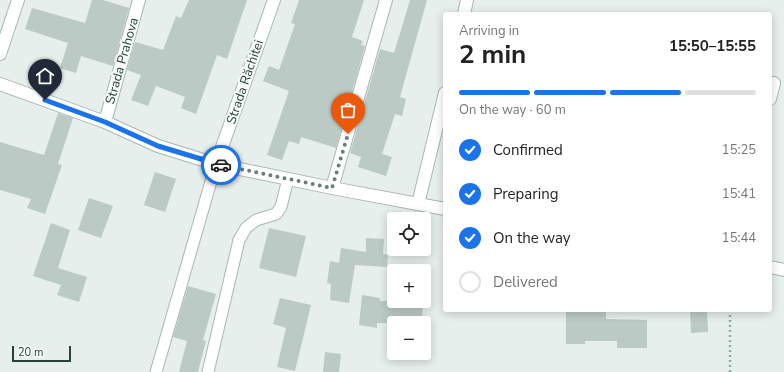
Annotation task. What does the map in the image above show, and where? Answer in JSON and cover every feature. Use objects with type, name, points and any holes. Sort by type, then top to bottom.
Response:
[{"type":"street","points":[[0,54],[18,0]]},
{"type":"street","name":"Strada Prahova","points":[[105,122],[139,0]]},
{"type":"street","name":"Strada Răchitei","points":[[216,164],[274,0]]},
{"type":"street","points":[[332,188],[386,0]]},
{"type":"street","points":[[464,12],[467,0]]},
{"type":"street","points":[[772,91],[774,83]]},
{"type":"street","points":[[0,84],[105,122],[158,146],[216,164],[332,188],[443,208]]},
{"type":"street","points":[[418,204],[443,101]]},
{"type":"street","points":[[772,267],[784,270]]},
{"type":"lane","points":[[156,372],[216,164]]},
{"type":"lane","points":[[208,372],[239,240],[246,228],[256,220],[276,214],[281,207],[288,179]]},
{"type":"path","points":[[730,312],[730,372]]},
{"type":"building","points":[[92,0],[103,0],[129,8],[113,66],[81,56],[76,73],[60,68],[68,43],[25,29],[32,8],[85,23]]},
{"type":"building","points":[[189,0],[247,0],[227,59],[217,55],[196,114],[181,108],[185,97],[156,86],[148,106],[131,100],[141,75],[127,70],[135,42],[163,50],[176,16],[181,18]]},
{"type":"building","points":[[299,0],[364,0],[352,37],[363,41],[361,45],[365,46],[336,148],[301,137],[299,144],[289,141],[282,160],[267,155],[289,91],[263,81],[269,66],[279,70],[295,24],[291,23]]},
{"type":"building","points":[[410,0],[427,0],[400,97],[406,99],[402,116],[395,114],[382,154],[392,157],[386,176],[358,167],[361,157],[350,153],[380,49],[394,53]]},
{"type":"building","points":[[58,113],[73,118],[58,164],[62,165],[45,214],[27,208],[31,199],[0,190],[0,142],[44,155]]},
{"type":"building","points":[[155,172],[176,179],[165,212],[144,205]]},
{"type":"building","points":[[89,198],[113,206],[101,238],[78,230]]},
{"type":"building","points":[[51,223],[70,230],[58,268],[87,277],[79,302],[57,295],[61,285],[33,276]]},
{"type":"building","points":[[269,228],[306,236],[296,277],[259,268]]},
{"type":"building","points":[[366,238],[384,239],[383,254],[388,256],[387,267],[355,265],[349,303],[330,300],[331,284],[327,283],[330,261],[339,263],[341,248],[366,252]]},
{"type":"building","points":[[188,286],[216,294],[203,340],[206,341],[198,372],[179,372],[187,341],[173,337]]},
{"type":"building","points":[[362,295],[380,298],[380,301],[387,301],[387,308],[423,308],[422,316],[387,316],[387,323],[377,323],[377,328],[359,325]]},
{"type":"building","points":[[280,298],[311,305],[295,371],[277,367],[286,328],[273,324]]},
{"type":"building","points":[[566,312],[606,312],[606,319],[647,320],[647,348],[617,348],[617,341],[585,341],[585,344],[566,344]]},
{"type":"building","points":[[690,312],[707,312],[708,332],[691,333]]},
{"type":"building","points":[[325,352],[341,354],[339,372],[323,372]]},
{"type":"way so far","points":[[221,165],[332,188],[348,134]]},
{"type":"route","points":[[45,100],[105,122],[158,146],[221,165]]}]
